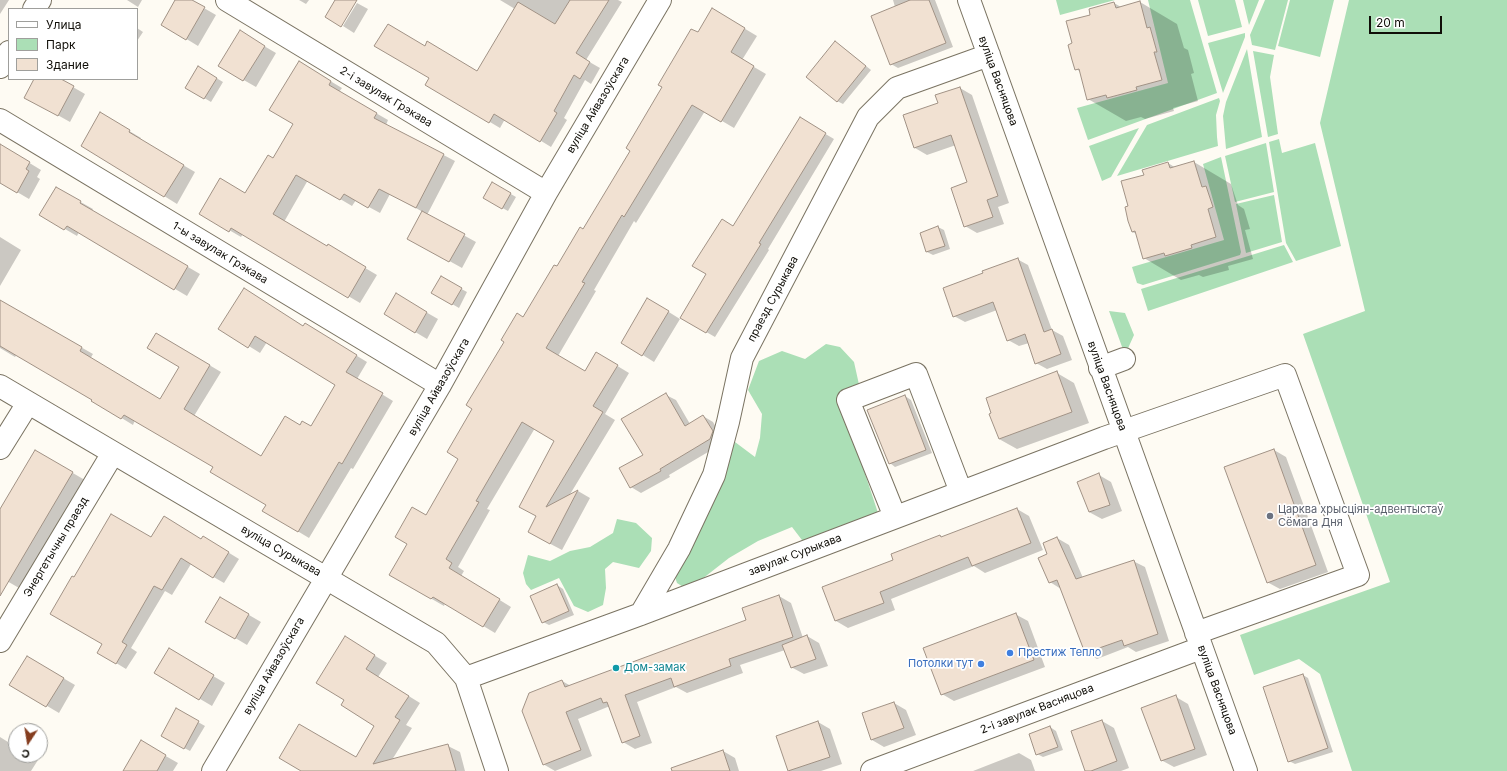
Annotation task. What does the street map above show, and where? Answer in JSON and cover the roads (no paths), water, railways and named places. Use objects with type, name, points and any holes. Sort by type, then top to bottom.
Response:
[{"type":"street","name":"2-і завулак Грэкава","points":[[227,0],[546,193]]},
{"type":"street","name":"вуліца Айвазоўскага","points":[[213,771],[440,385],[546,193],[660,0]]},
{"type":"street","name":"вуліца Васняцова","points":[[969,0],[1246,771]]},
{"type":"street","points":[[0,67],[8,54]]},
{"type":"street","name":"праезд Сурыкава","points":[[641,614],[679,549],[714,475],[728,422],[742,358],[868,117],[897,88],[989,55]]},
{"type":"street","name":"1-ы завулак Грэкава","points":[[0,120],[440,385]]},
{"type":"street","points":[[1100,368],[1124,359]]},
{"type":"street","points":[[895,517],[848,400],[916,374],[961,492]]},
{"type":"street","name":"2-і завулак Васняцова","points":[[872,771],[1358,575],[1285,375],[1123,431]]},
{"type":"street","name":"вуліца Сурыкава","points":[[0,386],[436,642],[466,678],[497,771]]},
{"type":"street","points":[[0,448],[28,403]]},
{"type":"street","name":"завулак Сурыкава","points":[[466,678],[641,614],[1123,431]]},
{"type":"street","name":"Энергетычны праезд","points":[[0,642],[113,453]]},
{"type":"place","name":"Царква хрысціян-адвентыстаў Сёмага Дня","points":[[1270,516]]},
{"type":"place","name":"Престиж Тепло","points":[[1010,653]]},
{"type":"place","name":"Потолки тут","points":[[981,664]]},
{"type":"place","name":"Дом-замак","points":[[616,668]]}]
